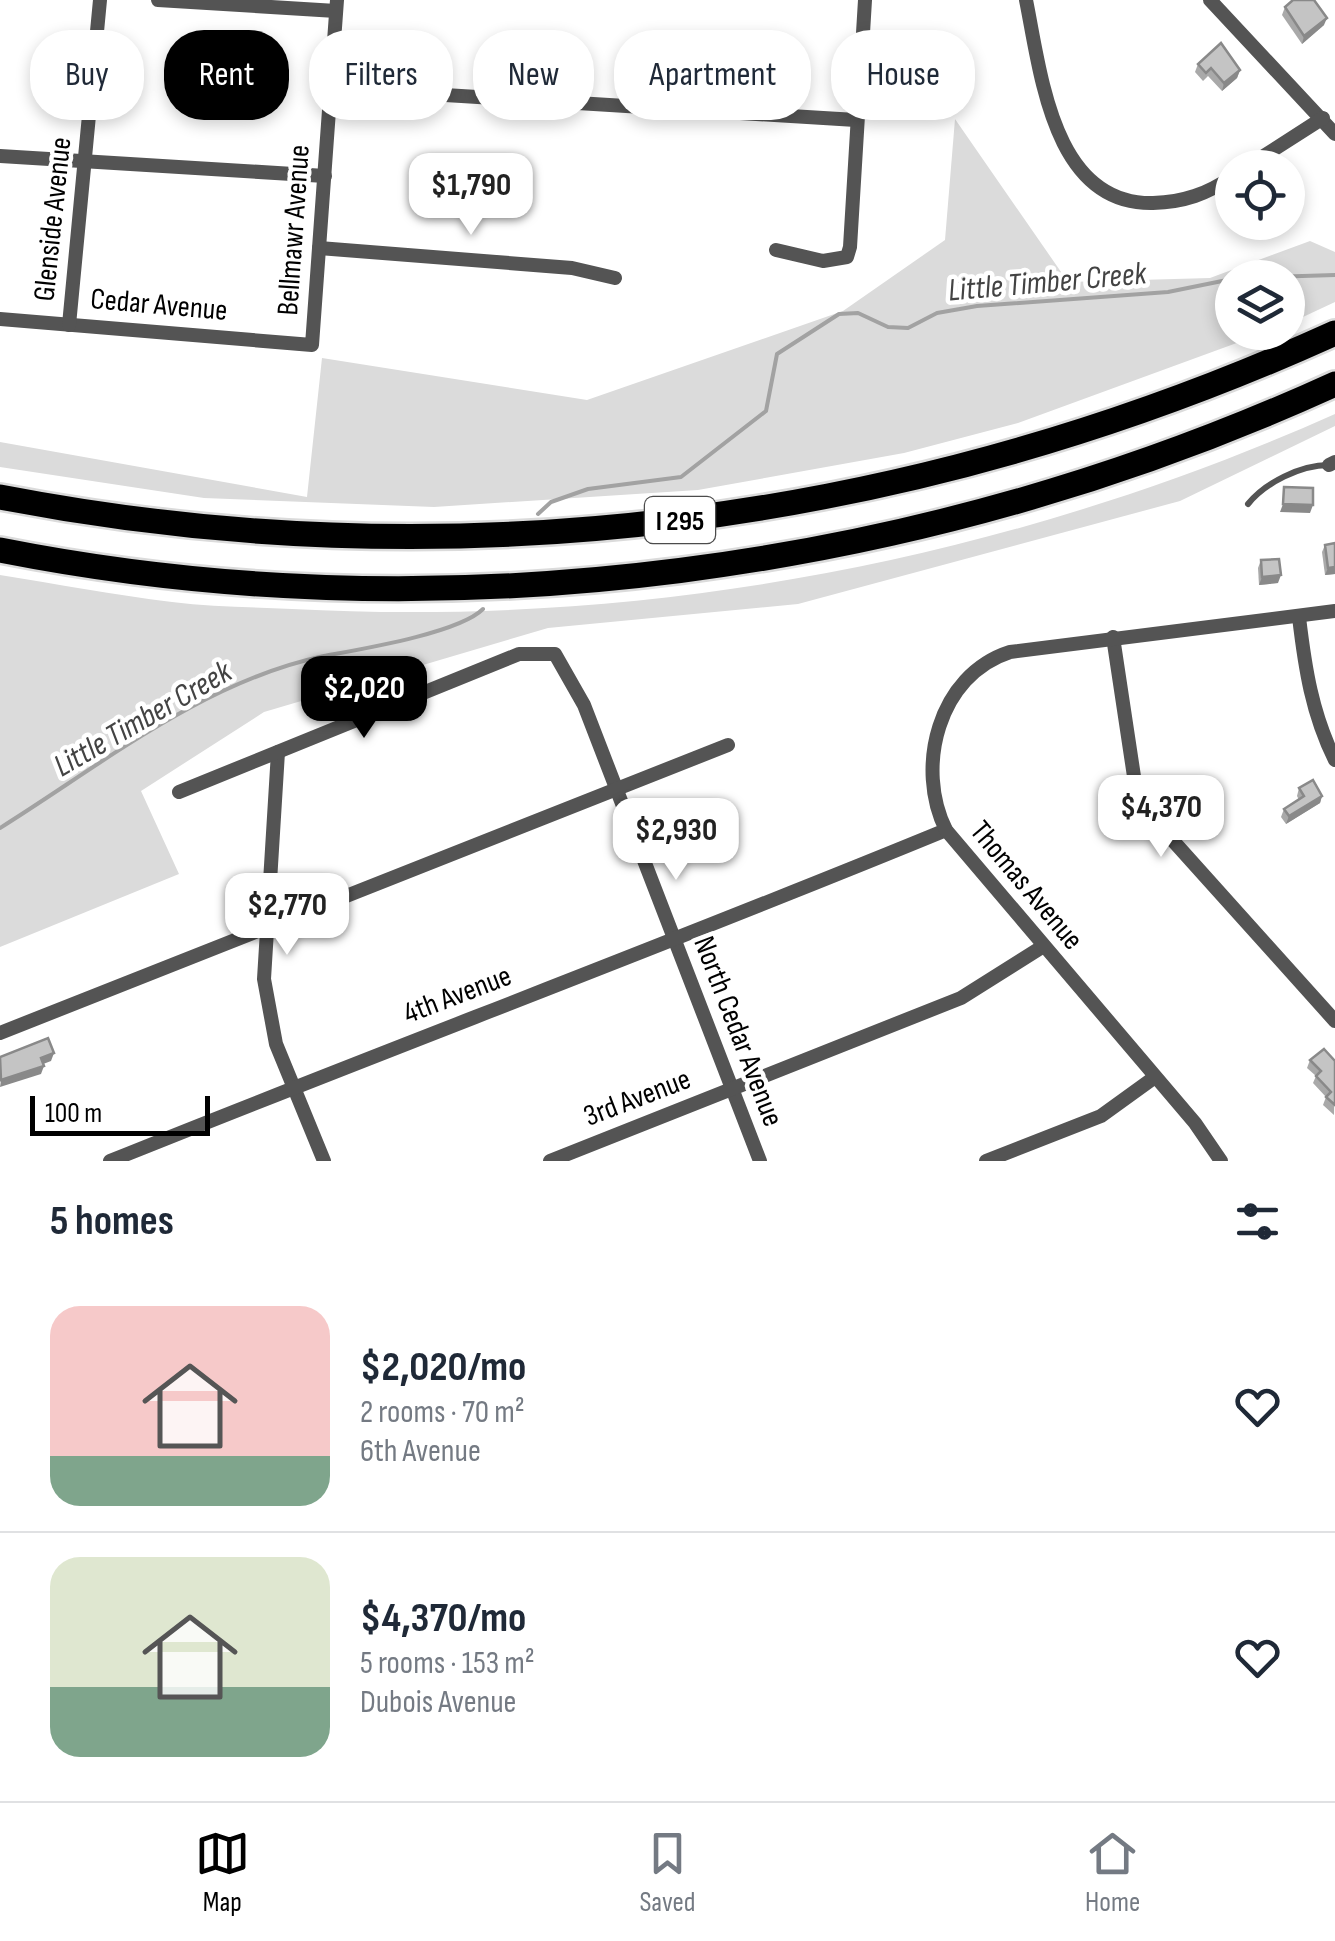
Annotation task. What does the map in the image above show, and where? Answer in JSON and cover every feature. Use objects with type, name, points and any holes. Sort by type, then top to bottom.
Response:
[{"type":"highway","name":"I 295","points":[[0,496],[139,520],[252,530],[463,535],[645,524],[865,492],[981,463],[1282,357],[1335,333]]},
{"type":"highway","name":"I 295","points":[[0,550],[67,563],[203,579],[425,587],[520,586],[753,560],[908,529],[1076,485],[1157,458],[1335,384]]},
{"type":"street","name":"Glenside Avenue","points":[[69,324],[100,0]]},
{"type":"street","points":[[158,0],[337,6]]},
{"type":"street","points":[[863,30],[865,0]]},
{"type":"street","points":[[1026,0],[1058,132],[1069,155],[1109,196],[1121,202],[1168,202],[1202,196],[1215,188]]},
{"type":"street","points":[[1210,0],[1335,134]]},
{"type":"street","points":[[453,95],[831,118]]},
{"type":"street","points":[[1273,150],[1322,118]]},
{"type":"street","name":"Bellmawr Avenue","points":[[312,344],[329,120]]},
{"type":"street","points":[[776,250],[822,261],[847,257],[856,120]]},
{"type":"street","points":[[0,156],[325,176]]},
{"type":"street","points":[[319,248],[572,268],[615,278]]},
{"type":"street","name":"Cedar Avenue","points":[[0,319],[312,344]]},
{"type":"street","name":"Thomas Avenue","points":[[1221,1161],[946,830],[936,810],[932,753],[946,708],[958,690],[994,656],[1113,637],[1335,611]]},
{"type":"street","points":[[1300,617],[1306,679],[1320,731],[1335,760]]},
{"type":"street","points":[[1113,637],[1134,783],[1167,834],[1335,1021]]},
{"type":"street","name":"North Cedar Avenue","points":[[278,752],[518,654],[555,654],[566,666],[616,789],[760,1161]]},
{"type":"street","points":[[0,1032],[728,745]]},
{"type":"street","points":[[178,792],[278,752],[264,979],[267,1010],[324,1161]]},
{"type":"street","name":"4th Avenue","points":[[110,1161],[675,942],[946,830]]},
{"type":"street","name":"3rd Avenue","points":[[550,1161],[911,1019],[989,984],[1042,947]]},
{"type":"street","points":[[986,1161],[1100,1116],[1154,1077]]},
{"type":"lane","points":[[1248,504],[1261,488],[1315,465],[1332,464]]},
{"type":"shaded area","points":[[956,120],[1068,282],[1215,276],[1218,350],[1018,423],[904,453],[698,490],[434,507],[204,498],[0,467],[0,442],[307,497],[322,358],[587,400],[843,311],[945,240]]},
{"type":"shaded area","points":[[1310,241],[1335,252],[1335,302],[1305,316],[1305,260],[1259,260]]},
{"type":"shaded area","points":[[1335,414],[1335,426],[1180,501],[798,604],[548,628],[264,712],[141,791],[179,874],[0,947],[0,575],[172,602],[292,609],[426,612],[560,607],[693,594],[825,573],[956,545],[1084,509],[1211,465]]},
{"type":"building","points":[[1293,0],[1314,0],[1327,18],[1304,36],[1285,7]]},
{"type":"building","points":[[1221,43],[1240,70],[1224,83],[1211,68],[1206,73],[1198,64]]},
{"type":"building","points":[[1284,487],[1313,488],[1313,505],[1283,504]]},
{"type":"building","points":[[1335,543],[1335,567],[1328,568],[1325,545]]},
{"type":"building","points":[[1279,559],[1281,575],[1262,577],[1261,560]]},
{"type":"building","points":[[1313,780],[1322,796],[1289,816],[1284,809],[1304,796],[1299,788]]},
{"type":"building","points":[[48,1038],[54,1053],[41,1058],[44,1066],[1,1080],[0,1057]]},
{"type":"building","points":[[1324,1049],[1335,1061],[1335,1105],[1326,1097],[1331,1092],[1316,1076],[1321,1071],[1310,1060]]},
{"type":"waterway","name":"Little Timber Creek","points":[[1305,276],[1335,275]]},
{"type":"waterway","name":"Little Timber Creek","points":[[538,514],[551,502],[588,489],[681,477],[766,411],[777,354],[839,314],[858,313],[888,327],[908,328],[937,313],[977,306],[1168,292],[1215,282]]},
{"type":"waterway","name":"Little Timber Creek","points":[[0,828],[115,752],[237,685],[324,656],[432,633],[471,618],[483,609]]}]
